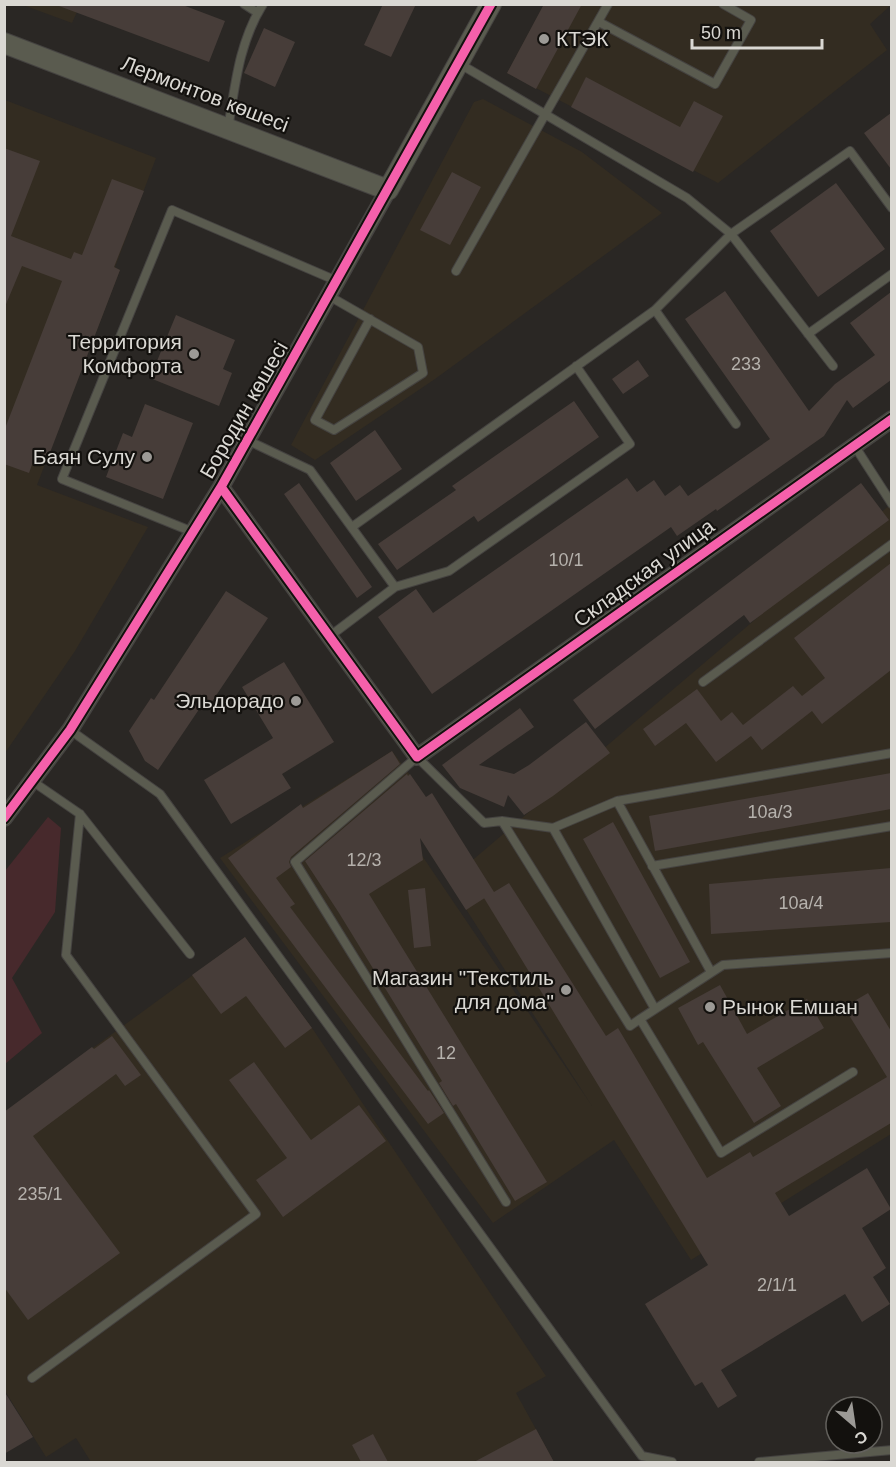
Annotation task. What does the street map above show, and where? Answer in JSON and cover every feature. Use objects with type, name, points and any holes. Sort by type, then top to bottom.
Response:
[{"type":"street","name":"Бородин көшесі","points":[[4,818],[70,730],[249,441],[491,4]]},
{"type":"street","name":"Лермонтов көшесі","points":[[4,43],[388,190]]},
{"type":"street","name":"Складская улица","points":[[417,757],[891,419]]},
{"type":"street","points":[[221,487],[417,757]]},
{"type":"lane","points":[[244,4],[258,13]]},
{"type":"lane","points":[[228,129],[237,66],[263,4]]},
{"type":"lane","points":[[456,271],[608,4]]},
{"type":"lane","points":[[599,22],[716,84],[751,20],[723,4]]},
{"type":"lane","points":[[458,63],[687,198],[731,234],[833,366]]},
{"type":"lane","points":[[352,527],[655,310],[731,234],[850,151],[891,208]]},
{"type":"lane","points":[[193,532],[62,479],[172,210],[337,281]]},
{"type":"lane","points":[[808,334],[891,274]]},
{"type":"lane","points":[[329,296],[370,319],[418,347],[423,373],[334,430],[315,420],[370,319]]},
{"type":"lane","points":[[655,310],[736,424]]},
{"type":"lane","points":[[330,636],[395,587],[449,571],[630,444],[576,366]]},
{"type":"lane","points":[[249,441],[310,470],[395,587]]},
{"type":"lane","points":[[854,445],[891,504]]},
{"type":"lane","points":[[703,682],[891,544]]},
{"type":"lane","points":[[70,730],[160,794],[641,1459],[672,1462]]},
{"type":"lane","points":[[506,1202],[295,862],[417,757],[484,823],[502,821],[553,828],[617,801],[891,753]]},
{"type":"lane","points":[[32,781],[80,814],[190,954]]},
{"type":"lane","points":[[617,801],[711,972]]},
{"type":"lane","points":[[32,1378],[256,1214],[66,955],[80,814]]},
{"type":"lane","points":[[502,821],[630,1026],[723,965],[891,953]]},
{"type":"lane","points":[[652,866],[891,826]]},
{"type":"lane","points":[[553,828],[655,1009]]},
{"type":"lane","points":[[640,1019],[721,1153],[853,1072]]},
{"type":"lane","points":[[759,1462],[891,1450]]},
{"type":"shaded area","points":[[23,5],[80,5],[72,23]]},
{"type":"shaded area","points":[[544,5],[891,5],[870,24],[887,50],[718,183],[507,73]]},
{"type":"shaded area","points":[[483,99],[582,152],[662,213],[435,379],[315,460],[291,445],[474,102]]},
{"type":"shaded area","points":[[5,100],[156,158],[115,267],[120,270],[37,485],[148,527],[75,651],[5,753]]},
{"type":"shaded area","name":"Рынок Емшан","points":[[891,504],[891,1134],[691,1260],[614,1140],[493,1223],[220,858],[392,751],[419,787],[389,807],[592,1106],[448,881]]},
{"type":"shaded area","points":[[48,817],[61,828],[55,912],[12,978],[42,1033],[5,1064],[5,871]]},
{"type":"shaded area","points":[[245,937],[312,1028],[546,1376],[516,1393],[554,1462],[91,1462],[76,1438],[46,1457],[5,1391],[5,1112]]},
{"type":"building","points":[[59,4],[180,4],[225,21],[209,62],[59,6]]},
{"type":"building","points":[[383,4],[416,4],[391,57],[364,45]]},
{"type":"building","name":"КТЭК","points":[[544,4],[582,4],[536,89],[507,73]]},
{"type":"building","points":[[264,28],[295,42],[275,87],[244,73]]},
{"type":"building","points":[[586,77],[680,127],[694,101],[723,116],[693,172],[571,107]]},
{"type":"building","points":[[891,113],[891,169],[864,133]]},
{"type":"building","points":[[4,148],[40,161],[11,236],[71,259],[74,252],[82,255],[112,179],[144,191],[114,267],[120,270],[46,463],[34,459],[29,473],[4,464],[4,431],[62,281],[22,266],[4,309]]},
{"type":"building","points":[[452,172],[481,187],[450,245],[420,230]]},
{"type":"building","points":[[836,183],[885,249],[818,297],[770,231]]},
{"type":"building","points":[[725,291],[809,411],[835,384],[875,355],[850,323],[891,292],[891,380],[853,408],[847,400],[824,436],[717,511],[716,509],[677,536],[671,527],[432,694],[378,617],[416,589],[433,613],[627,478],[637,492],[654,480],[665,496],[680,485],[688,496],[770,439],[685,319]]},
{"type":"building","name":"Территория Комфорта","points":[[176,315],[235,340],[223,369],[232,373],[219,406],[150,378]]},
{"type":"building","points":[[638,360],[649,376],[623,394],[612,379]]},
{"type":"building","points":[[574,401],[599,437],[478,522],[474,516],[397,570],[378,544],[456,490],[452,486]]},
{"type":"building","name":"Баян Сулу","points":[[145,404],[193,423],[163,499],[106,477],[123,433],[132,437]]},
{"type":"building","points":[[375,430],[402,469],[356,501],[330,463]]},
{"type":"building","points":[[299,483],[372,587],[357,598],[284,494]]},
{"type":"building","points":[[861,483],[889,520],[750,623],[744,615],[595,729],[573,700]]},
{"type":"building","points":[[891,563],[891,670],[822,724],[812,711],[762,750],[751,736],[716,762],[686,723],[655,746],[643,729],[697,689],[721,721],[732,712],[743,725],[793,686],[802,696],[825,678],[794,638]]},
{"type":"building","points":[[226,591],[268,618],[209,706],[204,702],[158,770],[145,761],[129,731],[151,698],[154,700]]},
{"type":"building","points":[[284,662],[334,742],[282,774],[291,788],[231,824],[204,780],[273,738],[242,687]]},
{"type":"building","points":[[520,708],[534,727],[479,765],[514,774],[586,722],[610,753],[524,815],[508,795],[504,807],[460,788],[442,765]]},
{"type":"building","points":[[392,751],[400,764],[291,857],[289,862],[291,867],[276,878],[295,904],[290,907],[444,1113],[428,1124],[228,858],[301,804],[303,808]]},
{"type":"building","points":[[891,773],[891,809],[655,851],[649,816]]},
{"type":"building","points":[[407,774],[408,776],[410,774],[426,797],[432,793],[494,892],[466,910],[420,838],[423,860],[369,894],[547,1182],[515,1201],[456,1104],[453,1106],[439,1083],[442,1081],[305,861]]},
{"type":"building","points":[[613,822],[690,962],[660,978],[583,839]]},
{"type":"building","points":[[891,868],[891,922],[711,934],[709,884]]},
{"type":"building","points":[[509,883],[606,1036],[618,1028],[707,1178],[750,1152],[753,1157],[887,1077],[844,1007],[868,993],[891,1031],[891,1123],[775,1193],[789,1216],[867,1168],[891,1209],[862,1228],[886,1268],[873,1277],[890,1304],[862,1322],[845,1294],[721,1370],[737,1396],[718,1408],[702,1382],[695,1386],[645,1304],[708,1265],[484,898]]},
{"type":"building","points":[[425,888],[431,946],[414,948],[408,890]]},
{"type":"building","points":[[245,937],[312,1028],[285,1048],[246,996],[221,1014],[192,975]]},
{"type":"building","points":[[720,985],[747,1034],[807,999],[824,1028],[757,1068],[781,1106],[754,1123],[703,1042],[698,1045],[678,1008]]},
{"type":"building","points":[[112,1036],[141,1075],[125,1086],[116,1074],[33,1136],[120,1253],[28,1320],[4,1287],[4,1112],[92,1047],[94,1049]]},
{"type":"building","points":[[254,1062],[311,1140],[359,1105],[386,1141],[283,1217],[256,1180],[287,1158],[229,1080]]},
{"type":"building","points":[[4,1391],[33,1437],[4,1454]]},
{"type":"building","points":[[536,1429],[554,1462],[474,1462]]},
{"type":"building","points":[[373,1434],[388,1462],[361,1462],[352,1445]]},
{"type":"cycle path","points":[[4,818],[70,730],[221,487],[491,4]]},
{"type":"cycle path","points":[[221,487],[417,757],[892,419]]},
{"type":"place","name":"КТЭК","points":[[544,39]]},
{"type":"place","name":"Территория Комфорта","points":[[194,354]]},
{"type":"place","name":"Баян Сулу","points":[[147,457]]},
{"type":"place","name":"Эльдорадо","points":[[296,701]]},
{"type":"place","name":"Магазин \"Текстиль для дома\"","points":[[566,990]]},
{"type":"place","name":"Рынок Емшан","points":[[710,1007]]}]
